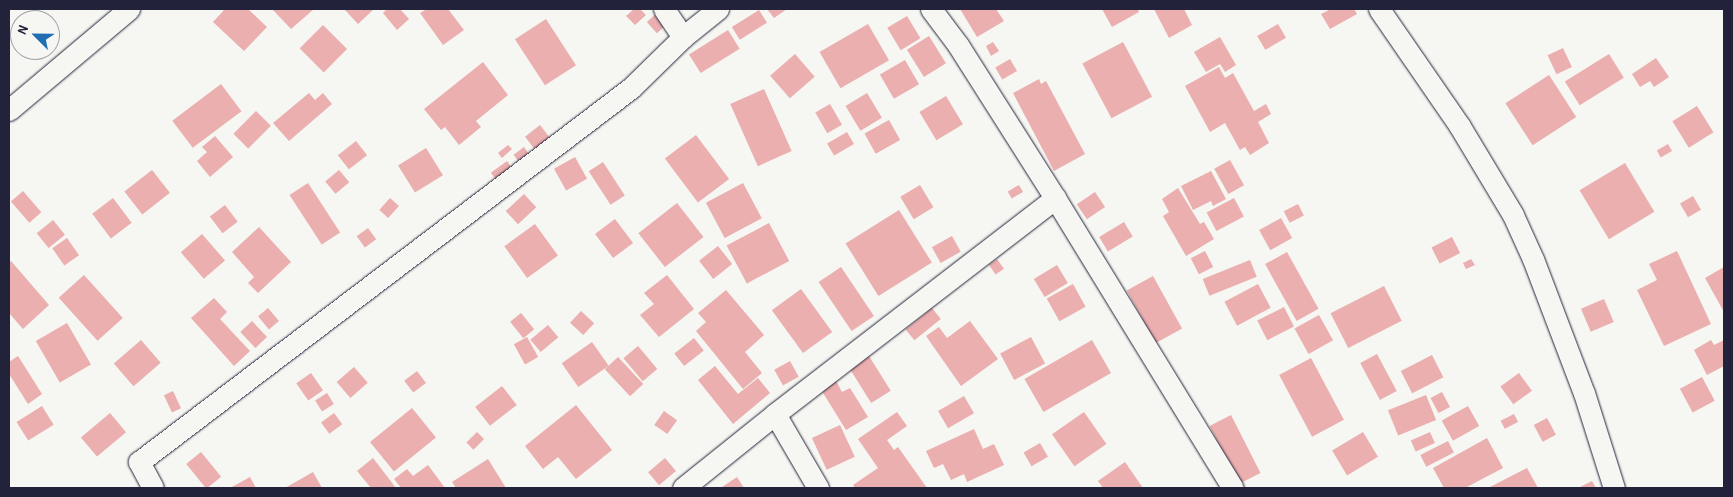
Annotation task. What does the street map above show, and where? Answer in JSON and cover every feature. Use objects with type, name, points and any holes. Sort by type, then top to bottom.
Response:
[{"type":"street","points":[[9,110],[129,9]]},
{"type":"street","points":[[664,9],[683,38]]},
{"type":"street","points":[[153,488],[139,462],[631,88],[683,38],[718,9]]},
{"type":"street","points":[[931,9],[958,45],[1055,198],[1233,488]]},
{"type":"street","points":[[1379,9],[1459,125],[1513,215],[1532,259],[1580,385],[1614,488]]},
{"type":"street","points":[[683,488],[775,414],[1055,198]]},
{"type":"street","points":[[775,414],[818,488]]},
{"type":"building","points":[[223,9],[248,9],[267,27],[244,51],[213,22]]},
{"type":"building","points":[[272,9],[314,9],[291,29]]},
{"type":"building","points":[[344,9],[374,9],[358,24]]},
{"type":"building","points":[[387,9],[400,9],[409,19],[397,30],[383,13]]},
{"type":"building","points":[[427,9],[448,9],[464,30],[443,45],[420,13]]},
{"type":"building","points":[[634,9],[640,9],[646,15],[635,25],[626,16]]},
{"type":"building","points":[[767,9],[787,9],[774,18]]},
{"type":"building","points":[[960,9],[996,9],[1004,21],[977,37]]},
{"type":"building","points":[[1102,9],[1138,9],[1139,12],[1112,27]]},
{"type":"building","points":[[1154,9],[1184,9],[1192,25],[1169,38]]},
{"type":"building","points":[[1331,9],[1354,9],[1357,14],[1330,29],[1321,14]]},
{"type":"building","points":[[759,10],[767,23],[740,40],[732,27]]},
{"type":"building","points":[[658,12],[668,23],[657,33],[647,22]]},
{"type":"building","points":[[907,16],[920,38],[901,50],[887,28]]},
{"type":"building","points":[[546,19],[576,65],[545,85],[515,39]]},
{"type":"building","points":[[868,24],[889,60],[841,88],[820,52]]},
{"type":"building","points":[[1278,24],[1286,38],[1265,50],[1257,36]]},
{"type":"building","points":[[323,25],[347,49],[324,72],[300,48]]},
{"type":"building","points":[[728,30],[740,49],[701,73],[689,54]]},
{"type":"building","points":[[929,36],[946,63],[924,77],[907,50]]},
{"type":"building","points":[[1220,37],[1236,65],[1225,72],[1220,64],[1206,72],[1194,52]]},
{"type":"building","points":[[993,42],[999,51],[991,56],[986,46]]},
{"type":"building","points":[[1123,42],[1152,97],[1111,118],[1082,64]]},
{"type":"building","points":[[1563,48],[1572,67],[1556,74],[1548,55]]},
{"type":"building","points":[[795,54],[815,77],[790,98],[770,76]]},
{"type":"building","points":[[1609,54],[1624,78],[1580,105],[1565,82]]},
{"type":"building","points":[[1656,58],[1669,77],[1654,87],[1650,81],[1640,87],[1632,74]]},
{"type":"building","points":[[1010,59],[1017,71],[1002,80],[995,68]]},
{"type":"building","points":[[905,60],[919,84],[894,99],[880,74]]},
{"type":"building","points":[[483,62],[508,95],[476,121],[481,127],[459,145],[445,127],[441,130],[424,109]]},
{"type":"building","points":[[1219,67],[1225,78],[1233,73],[1254,111],[1266,104],[1271,114],[1258,122],[1269,143],[1250,155],[1245,147],[1240,150],[1225,123],[1210,132],[1185,86]]},
{"type":"building","points":[[1549,75],[1576,117],[1533,145],[1505,103]]},
{"type":"building","points":[[1039,79],[1041,84],[1046,81],[1085,154],[1054,171],[1013,93]]},
{"type":"building","points":[[221,84],[241,111],[193,148],[172,121]]},
{"type":"building","points":[[764,89],[792,151],[758,166],[730,104]]},
{"type":"building","points":[[309,93],[315,100],[323,93],[332,104],[289,141],[273,123]]},
{"type":"building","points":[[867,93],[882,118],[861,131],[846,106]]},
{"type":"building","points":[[946,96],[963,124],[936,140],[919,112]]},
{"type":"building","points":[[830,104],[842,125],[827,133],[815,112]]},
{"type":"building","points":[[1697,106],[1713,132],[1689,148],[1672,121]]},
{"type":"building","points":[[256,111],[271,126],[248,148],[233,134]]},
{"type":"building","points":[[889,120],[900,140],[876,154],[865,134]]},
{"type":"building","points":[[540,125],[551,139],[536,151],[525,137]]},
{"type":"building","points":[[847,132],[854,144],[834,156],[827,144]]},
{"type":"building","points":[[696,135],[729,179],[698,202],[665,158]]},
{"type":"building","points":[[215,136],[233,157],[210,177],[197,161],[207,152],[202,147]]},
{"type":"building","points":[[356,141],[367,155],[349,169],[338,155]]},
{"type":"building","points":[[1668,144],[1672,151],[1661,157],[1657,150]]},
{"type":"building","points":[[508,145],[512,149],[502,158],[498,153]]},
{"type":"building","points":[[524,147],[529,154],[519,162],[513,155]]},
{"type":"building","points":[[426,148],[443,175],[415,193],[398,165]]},
{"type":"building","points":[[575,157],[587,179],[566,191],[554,169]]},
{"type":"building","points":[[1230,160],[1244,185],[1228,194],[1214,169]]},
{"type":"building","points":[[507,161],[512,168],[496,180],[491,173]]},
{"type":"building","points":[[603,162],[625,196],[611,205],[589,171]]},
{"type":"building","points":[[1625,163],[1654,212],[1609,239],[1580,190]]},
{"type":"building","points":[[152,170],[170,193],[142,214],[124,192]]},
{"type":"building","points":[[339,170],[349,182],[335,194],[325,182]]},
{"type":"building","points":[[1211,171],[1226,199],[1213,206],[1211,201],[1193,210],[1181,186]]},
{"type":"building","points":[[308,183],[340,232],[322,244],[290,195]]},
{"type":"building","points":[[743,183],[762,218],[725,238],[706,203]]},
{"type":"building","points":[[920,185],[933,207],[914,219],[900,197]]},
{"type":"building","points":[[1019,185],[1023,192],[1012,198],[1008,192]]},
{"type":"building","points":[[1178,188],[1200,224],[1204,222],[1214,239],[1186,256],[1163,216],[1169,212],[1162,199]]},
{"type":"building","points":[[23,191],[41,212],[29,223],[11,201]]},
{"type":"building","points":[[1095,192],[1105,207],[1087,219],[1077,204]]},
{"type":"building","points":[[524,194],[536,207],[518,224],[506,211]]},
{"type":"building","points":[[1693,196],[1701,210],[1688,217],[1680,204]]},
{"type":"building","points":[[113,198],[132,223],[111,238],[92,214]]},
{"type":"building","points":[[390,198],[399,206],[388,218],[379,210]]},
{"type":"building","points":[[1234,198],[1244,217],[1216,231],[1207,213]]},
{"type":"building","points":[[677,203],[703,237],[665,267],[638,233]]},
{"type":"building","points":[[1298,204],[1304,216],[1290,223],[1284,211]]},
{"type":"building","points":[[225,205],[238,222],[222,233],[210,216]]},
{"type":"building","points":[[899,210],[932,263],[878,296],[846,243]]},
{"type":"building","points":[[1281,218],[1292,238],[1270,250],[1259,230]]},
{"type":"building","points":[[615,219],[633,243],[613,258],[595,234]]},
{"type":"building","points":[[53,220],[65,235],[49,248],[37,233]]},
{"type":"building","points":[[1124,222],[1133,237],[1108,252],[1099,237]]},
{"type":"building","points":[[769,223],[789,261],[747,284],[727,246]]},
{"type":"building","points":[[535,224],[558,256],[527,278],[504,246]]},
{"type":"building","points":[[259,227],[291,262],[258,293],[248,283],[254,277],[232,252]]},
{"type":"building","points":[[368,228],[376,239],[365,248],[357,236]]},
{"type":"building","points":[[202,234],[225,260],[204,279],[181,252]]},
{"type":"building","points":[[952,236],[961,252],[941,263],[932,247]]},
{"type":"building","points":[[1452,237],[1460,253],[1440,263],[1432,247]]},
{"type":"building","points":[[67,238],[79,255],[64,266],[52,248]]},
{"type":"building","points":[[718,246],[732,264],[713,279],[699,261]]},
{"type":"building","points":[[1205,251],[1213,267],[1199,274],[1191,258]]},
{"type":"building","points":[[1677,251],[1711,324],[1664,346],[1637,290],[1657,280],[1649,264]]},
{"type":"building","points":[[1287,252],[1319,309],[1297,321],[1265,264]]},
{"type":"building","points":[[997,259],[1004,269],[996,275],[989,265]]},
{"type":"building","points":[[1471,259],[1475,265],[1466,269],[1463,263]]},
{"type":"building","points":[[1250,260],[1257,277],[1209,296],[1203,279]]},
{"type":"building","points":[[11,261],[49,305],[23,329],[9,313],[9,263]]},
{"type":"building","points":[[1057,265],[1068,283],[1045,297],[1034,279]]},
{"type":"building","points":[[841,267],[874,316],[852,331],[819,282]]},
{"type":"building","points":[[1724,267],[1724,312],[1705,278]]},
{"type":"building","points":[[84,275],[123,318],[98,341],[59,298]]},
{"type":"building","points":[[667,275],[694,309],[659,337],[640,315],[654,304],[644,293]]},
{"type":"building","points":[[1153,276],[1182,328],[1156,343],[1127,291]]},
{"type":"building","points":[[1073,284],[1086,307],[1059,321],[1047,299]]},
{"type":"building","points":[[1258,284],[1271,308],[1237,326],[1224,302]]},
{"type":"building","points":[[1384,286],[1402,321],[1348,348],[1331,313]]},
{"type":"building","points":[[801,289],[832,332],[803,353],[772,310]]},
{"type":"building","points":[[726,290],[764,335],[745,352],[762,373],[743,389],[696,331],[706,322],[698,313]]},
{"type":"building","points":[[214,298],[227,312],[220,319],[250,351],[234,366],[191,318]]},
{"type":"building","points":[[1604,299],[1614,322],[1591,332],[1581,309]]},
{"type":"building","points":[[1284,307],[1294,327],[1267,340],[1257,321]]},
{"type":"building","points":[[268,308],[279,321],[269,329],[258,316]]},
{"type":"building","points":[[932,308],[941,319],[914,340],[906,329]]},
{"type":"building","points":[[581,311],[594,323],[583,335],[570,323]]},
{"type":"building","points":[[521,313],[534,329],[523,338],[510,322]]},
{"type":"building","points":[[1319,315],[1333,340],[1309,354],[1295,329]]},
{"type":"building","points":[[252,321],[267,337],[255,348],[240,332]]},
{"type":"building","points":[[970,321],[998,359],[961,386],[926,336],[939,327],[947,338]]},
{"type":"building","points":[[67,323],[91,365],[60,383],[36,341]]},
{"type":"building","points":[[548,325],[558,337],[541,352],[530,340]]},
{"type":"building","points":[[527,337],[538,357],[525,364],[514,344]]},
{"type":"building","points":[[1031,337],[1045,363],[1014,380],[1000,353]]},
{"type":"building","points":[[694,338],[704,351],[684,366],[674,353]]},
{"type":"building","points":[[141,340],[161,363],[134,386],[114,364]]},
{"type":"building","points":[[1092,340],[1111,373],[1043,412],[1024,379]]},
{"type":"building","points":[[1711,340],[1714,345],[1724,340],[1724,366],[1707,375],[1694,350]]},
{"type":"building","points":[[592,342],[609,366],[578,387],[562,363]]},
{"type":"building","points":[[638,346],[657,369],[643,381],[623,358]]},
{"type":"building","points":[[1377,354],[1397,391],[1380,400],[1360,363]]},
{"type":"building","points":[[1432,355],[1443,377],[1412,393],[1401,371]]},
{"type":"building","points":[[18,356],[42,394],[28,404],[9,374],[9,362]]},
{"type":"building","points":[[869,356],[891,391],[871,403],[849,368]]},
{"type":"building","points":[[618,357],[643,384],[630,396],[605,369]]},
{"type":"building","points":[[1311,358],[1344,420],[1312,437],[1279,375]]},
{"type":"building","points":[[790,361],[799,377],[783,385],[774,370]]},
{"type":"building","points":[[715,366],[738,394],[758,378],[770,393],[733,424],[698,380]]},
{"type":"building","points":[[354,367],[368,383],[350,398],[337,382]]},
{"type":"building","points":[[417,371],[426,383],[413,393],[404,381]]},
{"type":"building","points":[[311,373],[323,390],[308,401],[296,383]]},
{"type":"building","points":[[1519,373],[1532,391],[1513,404],[1500,387]]},
{"type":"building","points":[[1702,377],[1715,401],[1693,413],[1680,389]]},
{"type":"building","points":[[835,379],[842,392],[850,388],[868,417],[846,430],[820,388]]},
{"type":"building","points":[[502,386],[517,405],[490,426],[475,407]]},
{"type":"building","points":[[173,391],[181,408],[172,412],[164,395]]},
{"type":"building","points":[[1442,392],[1450,407],[1439,413],[1431,398]]},
{"type":"building","points":[[327,393],[334,404],[322,411],[315,400]]},
{"type":"building","points":[[1426,395],[1436,420],[1398,435],[1388,410]]},
{"type":"building","points":[[964,396],[974,413],[948,428],[938,411]]},
{"type":"building","points":[[576,405],[612,450],[576,479],[558,457],[543,469],[525,446]]},
{"type":"building","points":[[42,406],[54,425],[28,441],[17,422]]},
{"type":"building","points":[[1468,406],[1479,426],[1453,441],[1442,421]]},
{"type":"building","points":[[412,408],[436,438],[394,472],[370,442]]},
{"type":"building","points":[[664,411],[677,420],[667,434],[654,425]]},
{"type":"building","points":[[897,412],[907,426],[887,440],[894,450],[898,447],[927,488],[855,488],[853,485],[878,468],[858,439]]},
{"type":"building","points":[[1084,412],[1106,444],[1074,466],[1052,434]]},
{"type":"building","points":[[110,413],[126,432],[97,457],[81,437]]},
{"type":"building","points":[[334,413],[342,424],[329,434],[321,422]]},
{"type":"building","points":[[1514,414],[1518,422],[1505,429],[1501,421]]},
{"type":"building","points":[[1231,415],[1261,473],[1239,484],[1210,426]]},
{"type":"building","points":[[1547,418],[1556,435],[1543,442],[1534,425]]},
{"type":"building","points":[[840,425],[855,457],[827,470],[812,438]]},
{"type":"building","points":[[974,429],[983,449],[994,444],[1004,465],[967,482],[964,474],[951,480],[943,464],[934,468],[926,451]]},
{"type":"building","points":[[477,432],[484,439],[473,450],[466,443]]},
{"type":"building","points":[[1363,432],[1378,457],[1347,475],[1332,451]]},
{"type":"building","points":[[1430,432],[1435,443],[1416,452],[1411,441]]},
{"type":"building","points":[[1487,438],[1503,468],[1465,488],[1444,488],[1433,468]]},
{"type":"building","points":[[1448,441],[1454,453],[1426,467],[1420,455]]},
{"type":"building","points":[[1040,443],[1048,457],[1032,466],[1024,452]]},
{"type":"building","points":[[201,452],[221,477],[206,488],[186,464]]},
{"type":"building","points":[[373,458],[396,488],[371,488],[357,471]]},
{"type":"building","points":[[665,458],[676,471],[659,485],[648,472]]},
{"type":"building","points":[[488,459],[506,488],[456,488],[452,482]]},
{"type":"building","points":[[1125,462],[1143,488],[1103,488],[1098,481]]},
{"type":"building","points":[[428,465],[445,488],[401,488],[394,479],[407,469],[413,476]]},
{"type":"building","points":[[1527,468],[1538,488],[1488,488]]},
{"type":"building","points":[[313,472],[322,488],[285,488]]},
{"type":"building","points":[[250,477],[256,488],[232,487]]},
{"type":"building","points":[[737,477],[744,488],[722,487]]},
{"type":"building","points":[[1592,481],[1596,488],[1578,488]]}]
